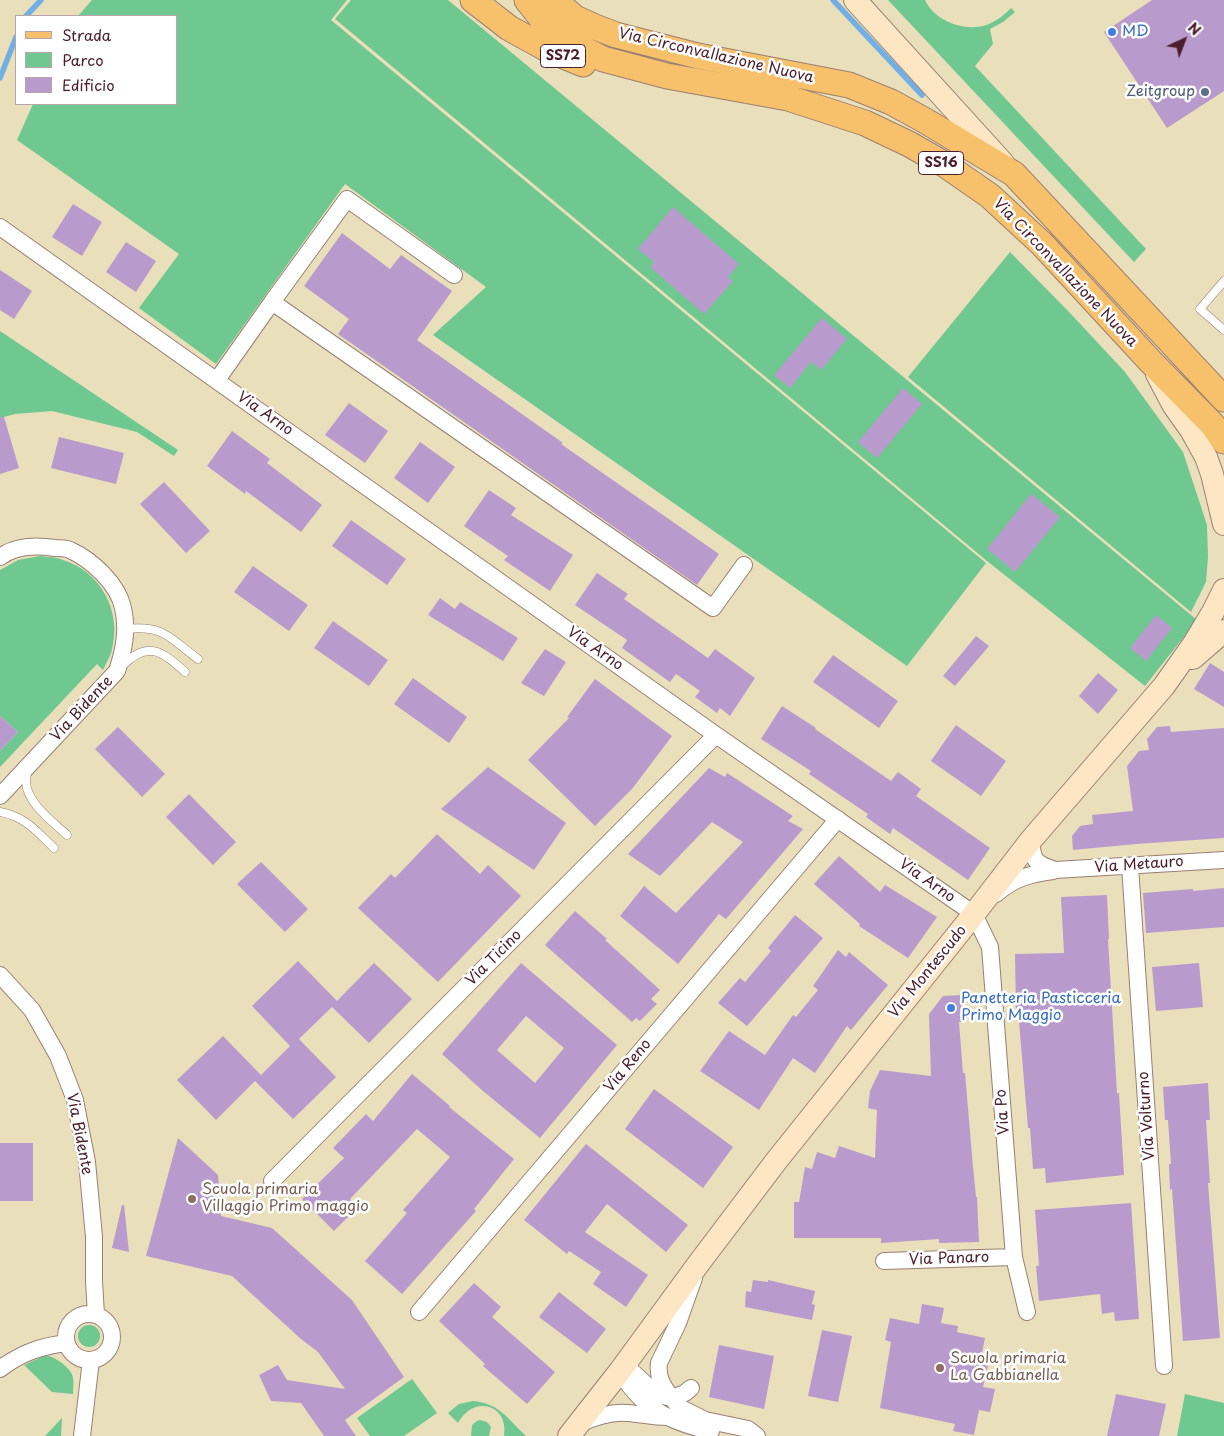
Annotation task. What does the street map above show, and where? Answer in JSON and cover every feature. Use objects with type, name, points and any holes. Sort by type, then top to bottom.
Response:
[{"type":"main road","name":"SS72","points":[[473,0],[508,28],[568,59],[610,72],[667,76]]},
{"type":"main road","name":"Via Circonvallazione Nuova","points":[[527,0],[545,23],[559,35],[604,59],[667,76],[788,98],[865,123],[909,144],[944,164],[990,196],[1036,238],[1151,362],[1212,424],[1224,441]]},
{"type":"main road","name":"Via Circonvallazione Nuova","points":[[554,0],[575,18],[616,35],[698,56],[849,85],[891,102],[924,120],[1014,174],[1224,399]]},
{"type":"street","name":"Via Circonvallazione Nuova","points":[[854,0],[1014,174]]},
{"type":"street","points":[[217,380],[347,199],[454,274]]},
{"type":"street","name":"Via Arno","points":[[0,227],[716,735],[974,914]]},
{"type":"street","points":[[272,302],[713,608],[744,564]]},
{"type":"street","points":[[1151,362],[1174,406],[1191,430],[1206,457],[1224,524]]},
{"type":"street","name":"Via Bidente","points":[[0,557],[7,552],[30,547],[69,549],[95,566],[115,588],[123,606],[126,629],[124,651],[117,671],[0,796]]},
{"type":"street","name":"Via Montescudo","points":[[574,1430],[777,1160],[1032,840],[1164,686],[1195,642],[1224,590]]},
{"type":"street","name":"Via Montescudo","points":[[1164,686],[1224,631]]},
{"type":"street","name":"Via Ticino","points":[[272,1181],[716,735]]},
{"type":"street","name":"Via Reno","points":[[419,1312],[838,819]]},
{"type":"street","points":[[1032,840],[1032,856],[1039,865],[1055,870]]},
{"type":"street","name":"Via Metauro","points":[[974,914],[999,892],[1019,878],[1037,873],[1055,870],[1224,860]]},
{"type":"street","name":"Via Volturno","points":[[1130,866],[1164,1366]]},
{"type":"street","name":"Via Po","points":[[974,914],[990,946],[1014,1257],[1027,1312]]},
{"type":"street","name":"Via Bidente","points":[[0,975],[32,1010],[58,1056],[75,1100],[87,1162],[94,1237],[96,1314]]},
{"type":"street","name":"Via Panaro","points":[[884,1261],[1014,1257]]},
{"type":"street","name":"Via Montescudo","points":[[699,1263],[678,1323],[659,1363],[658,1376],[665,1390],[679,1406],[705,1420],[748,1429],[758,1436]]},
{"type":"street","points":[[89,1313],[96,1314],[107,1322],[111,1328],[112,1342],[105,1354],[91,1360],[83,1359],[76,1356],[70,1350],[66,1336],[68,1329],[76,1318],[89,1313]]},
{"type":"street","points":[[0,1369],[13,1359],[46,1345],[67,1342]]},
{"type":"street","points":[[82,1436],[91,1360]]},
{"type":"street","name":"Via Montescudo","points":[[622,1368],[662,1396],[672,1398]]},
{"type":"street","name":"Via Montescudo","points":[[622,1368],[628,1385],[639,1397],[667,1417],[702,1429],[735,1436]]},
{"type":"street","name":"Via Montescudo","points":[[574,1430],[592,1418],[611,1414],[627,1413],[651,1417],[667,1417]]},
{"type":"lane","points":[[1224,281],[1200,309],[1224,330]]},
{"type":"lane","points":[[126,629],[159,630],[176,640],[198,659]]},
{"type":"lane","points":[[117,671],[132,656],[157,651],[168,657],[186,672]]},
{"type":"lane","points":[[28,768],[26,783],[32,800],[67,835]]},
{"type":"lane","points":[[0,812],[18,816],[54,848]]},
{"type":"green space","points":[[92,0],[347,0],[331,20],[986,563],[907,666],[433,335],[486,287],[345,184],[216,364],[139,308],[179,254],[17,140],[33,105],[178,105],[178,15],[79,15]]},
{"type":"green space","points":[[351,0],[448,0],[1197,620],[1145,686],[987,561],[335,19]]},
{"type":"green space","points":[[888,0],[925,0],[930,8],[944,20],[952,24],[971,27],[989,24],[1011,8],[1015,12],[1003,22],[990,29],[993,44],[975,66],[1146,249],[1134,262]]},
{"type":"green space","points":[[1010,252],[1125,372],[1183,452],[1207,525],[1208,557],[1206,582],[1191,612],[908,377]]},
{"type":"green space","points":[[0,331],[178,450],[174,456],[137,432],[52,411],[15,414],[0,418]]},
{"type":"green space","points":[[40,556],[58,558],[76,565],[88,573],[97,583],[111,607],[114,621],[112,649],[103,670],[97,664],[0,767],[0,751],[18,732],[0,716],[0,570],[18,560]]},
{"type":"green space","points":[[89,1325],[97,1328],[100,1336],[97,1344],[89,1347],[81,1344],[78,1336],[81,1328]]},
{"type":"green space","points":[[46,1355],[54,1358],[70,1370],[73,1380],[73,1394],[52,1392],[24,1365]]},
{"type":"green space","points":[[412,1379],[437,1413],[404,1436],[370,1436],[357,1418]]},
{"type":"green space","points":[[1185,1394],[1224,1403],[1224,1436],[1177,1436]]},
{"type":"green space","points":[[473,1401],[482,1402],[496,1408],[526,1436],[504,1436],[504,1425],[501,1417],[489,1407],[473,1408],[458,1423],[448,1413],[459,1404]]},
{"type":"green space","points":[[62,1418],[61,1436],[45,1436]]},
{"type":"green space","points":[[480,1420],[487,1422],[491,1427],[489,1436],[471,1436],[472,1425]]},
{"type":"building","points":[[1152,0],[1224,0],[1224,91],[1167,128],[1104,32]]},
{"type":"building","points":[[73,204],[102,222],[82,256],[52,237]]},
{"type":"building","points":[[673,207],[739,264],[728,277],[733,281],[704,314],[650,267],[654,262],[638,249]]},
{"type":"building","points":[[342,233],[390,269],[401,255],[452,291],[417,340],[563,443],[561,444],[719,554],[697,585],[338,334],[349,319],[304,286]]},
{"type":"building","points":[[126,242],[156,261],[136,292],[106,272]]},
{"type":"building","points":[[0,270],[32,291],[14,319],[0,310]]},
{"type":"building","points":[[822,318],[847,339],[821,370],[811,362],[790,388],[774,375]]},
{"type":"building","points":[[903,388],[922,404],[877,458],[858,442]]},
{"type":"building","points":[[349,403],[388,431],[365,463],[325,435]]},
{"type":"building","points":[[0,417],[4,417],[19,468],[0,474]]},
{"type":"building","points":[[232,431],[270,459],[267,463],[322,505],[301,532],[246,491],[245,494],[207,466]]},
{"type":"building","points":[[59,437],[124,453],[116,484],[51,468]]},
{"type":"building","points":[[420,442],[455,467],[428,503],[394,478]]},
{"type":"building","points":[[164,482],[210,531],[186,553],[140,504]]},
{"type":"building","points":[[489,490],[516,508],[511,515],[573,555],[550,591],[504,560],[508,556],[464,526]]},
{"type":"building","points":[[1031,494],[1060,517],[1015,572],[987,549]]},
{"type":"building","points":[[351,520],[406,559],[387,585],[332,546]]},
{"type":"building","points":[[253,566],[308,605],[289,631],[234,592]]},
{"type":"building","points":[[597,573],[628,594],[624,599],[708,658],[715,649],[755,678],[730,716],[720,708],[717,713],[695,697],[700,691],[676,674],[670,682],[622,648],[627,640],[575,605]]},
{"type":"building","points":[[440,598],[455,609],[460,602],[518,638],[503,661],[428,615]]},
{"type":"building","points":[[1156,615],[1172,628],[1146,661],[1130,648]]},
{"type":"building","points":[[333,621],[388,660],[369,686],[314,648]]},
{"type":"building","points":[[976,636],[989,646],[955,686],[943,676]]},
{"type":"building","points":[[545,649],[566,662],[544,696],[521,683]]},
{"type":"building","points":[[833,655],[898,701],[879,728],[813,682]]},
{"type":"building","points":[[1210,663],[1224,672],[1224,707],[1194,689]]},
{"type":"building","points":[[1098,673],[1118,690],[1098,714],[1079,696]]},
{"type":"building","points":[[413,678],[467,717],[449,743],[394,704]]},
{"type":"building","points":[[595,679],[672,736],[632,789],[595,826],[528,760],[569,718],[567,717]]},
{"type":"building","points":[[782,706],[891,781],[898,772],[921,789],[916,796],[990,848],[968,880],[893,828],[890,834],[866,817],[868,814],[809,774],[811,771],[761,739]]},
{"type":"building","points":[[0,716],[18,732],[0,751]]},
{"type":"building","points":[[956,725],[1006,761],[981,796],[931,761]]},
{"type":"building","points":[[1170,726],[1171,732],[1224,728],[1224,838],[1073,850],[1072,836],[1080,826],[1093,824],[1092,815],[1133,811],[1127,766],[1139,751],[1149,750],[1147,739],[1157,727]]},
{"type":"building","points":[[118,727],[165,774],[142,797],[95,749]]},
{"type":"building","points":[[488,767],[566,823],[534,870],[441,809]]},
{"type":"building","points":[[709,768],[725,777],[727,773],[793,816],[788,821],[803,829],[726,919],[719,914],[678,964],[620,916],[644,886],[676,913],[743,842],[712,822],[660,876],[628,854]]},
{"type":"building","points":[[189,794],[236,842],[213,865],[166,817]]},
{"type":"building","points":[[437,834],[480,874],[488,865],[521,896],[438,982],[358,908],[391,874],[395,878]]},
{"type":"building","points":[[839,856],[880,892],[885,885],[937,917],[908,958],[859,926],[860,924],[814,884]]},
{"type":"building","points":[[261,862],[308,909],[285,932],[237,884]]},
{"type":"building","points":[[1224,888],[1224,927],[1146,933],[1143,893]]},
{"type":"building","points":[[1107,895],[1117,1093],[1119,1093],[1124,1175],[1046,1183],[1045,1168],[1033,1169],[1018,1010],[1016,1010],[1015,954],[1064,953],[1061,897]]},
{"type":"building","points":[[575,911],[660,990],[651,999],[657,1004],[640,1021],[636,1018],[632,1022],[545,945]]},
{"type":"building","points":[[795,915],[823,938],[747,1026],[718,1003],[740,978],[745,982],[771,951],[768,948]]},
{"type":"building","points":[[838,950],[846,957],[849,952],[888,985],[851,1030],[847,1026],[815,1073],[793,1058],[759,1110],[700,1071],[729,1031],[765,1055],[793,1015],[796,1017],[818,990],[813,986]]},
{"type":"building","points":[[298,961],[337,1001],[374,963],[412,999],[369,1043],[332,1007],[334,1005],[299,1039],[336,1077],[293,1119],[255,1081],[216,1120],[177,1080],[223,1036],[261,1075],[290,1046],[252,1006]]},
{"type":"building","points":[[521,963],[617,1045],[540,1138],[442,1054]],"holes":[[[526,1016],[564,1048],[535,1083],[497,1050]]]},
{"type":"building","points":[[1199,963],[1203,1007],[1156,1011],[1152,967]]},
{"type":"building","points":[[961,995],[963,1022],[959,1022],[977,1197],[979,1242],[939,1243],[939,1239],[881,1243],[881,1238],[794,1238],[794,1202],[799,1202],[805,1167],[812,1169],[817,1152],[835,1158],[839,1146],[875,1158],[877,1110],[868,1108],[870,1091],[880,1070],[931,1076],[929,1014],[943,996]]},
{"type":"building","points":[[412,1074],[449,1107],[514,1159],[474,1209],[476,1211],[402,1294],[365,1261],[407,1213],[403,1210],[450,1157],[417,1129],[350,1199],[358,1207],[334,1231],[302,1199],[344,1158],[333,1148],[366,1114],[373,1121]]},
{"type":"building","points":[[1208,1083],[1210,1120],[1206,1120],[1210,1183],[1208,1183],[1220,1338],[1183,1341],[1172,1189],[1170,1190],[1169,1164],[1171,1164],[1168,1120],[1165,1120],[1163,1087]]},
{"type":"building","points":[[654,1089],[733,1147],[703,1188],[625,1129]]},
{"type":"building","points":[[178,1138],[218,1175],[221,1216],[272,1228],[352,1300],[404,1377],[345,1420],[356,1436],[324,1436],[301,1403],[271,1401],[259,1375],[278,1365],[287,1380],[345,1389],[318,1352],[301,1339],[232,1276],[146,1256]]},
{"type":"building","points":[[0,1143],[33,1143],[33,1201],[0,1201]]},
{"type":"building","points":[[586,1144],[688,1225],[666,1252],[607,1204],[585,1232],[648,1275],[626,1307],[593,1284],[601,1272],[569,1251],[567,1254],[524,1220]]},
{"type":"building","points":[[1131,1203],[1139,1319],[1115,1321],[1114,1312],[1102,1314],[1100,1294],[1039,1301],[1036,1266],[1039,1266],[1035,1210]]},
{"type":"building","points":[[122,1205],[124,1205],[129,1252],[112,1248]]},
{"type":"building","points":[[753,1280],[768,1282],[768,1280],[815,1291],[812,1304],[815,1305],[812,1320],[745,1307],[746,1291],[751,1292]]},
{"type":"building","points":[[474,1283],[501,1307],[492,1317],[555,1372],[527,1404],[483,1366],[485,1364],[439,1321]]},
{"type":"building","points":[[559,1292],[606,1329],[587,1353],[539,1317]]},
{"type":"building","points":[[922,1304],[944,1308],[941,1323],[958,1326],[957,1332],[985,1338],[980,1363],[988,1365],[983,1387],[995,1389],[990,1412],[979,1410],[974,1435],[953,1431],[955,1424],[880,1408],[891,1342],[885,1340],[890,1318],[919,1324]]},
{"type":"building","points":[[822,1330],[852,1336],[838,1402],[808,1396]]},
{"type":"building","points":[[719,1345],[774,1356],[764,1409],[709,1397]]},
{"type":"building","points":[[1116,1394],[1166,1404],[1159,1436],[1107,1436]]},
{"type":"waterway","points":[[27,15],[41,0]]},
{"type":"waterway","points":[[833,0],[922,95]]},
{"type":"waterway","points":[[0,78],[15,40]]},
{"type":"place","name":"MD","points":[[1112,32]]},
{"type":"place","name":"Zeitgroup","points":[[1205,92]]},
{"type":"place","name":"Panetteria Pasticceria Primo Maggio","points":[[951,1008]]},
{"type":"place","name":"Scuola primaria Villaggio Primo maggio","points":[[192,1199]]},
{"type":"place","name":"Scuola primaria La Gabbianella","points":[[940,1368]]}]
